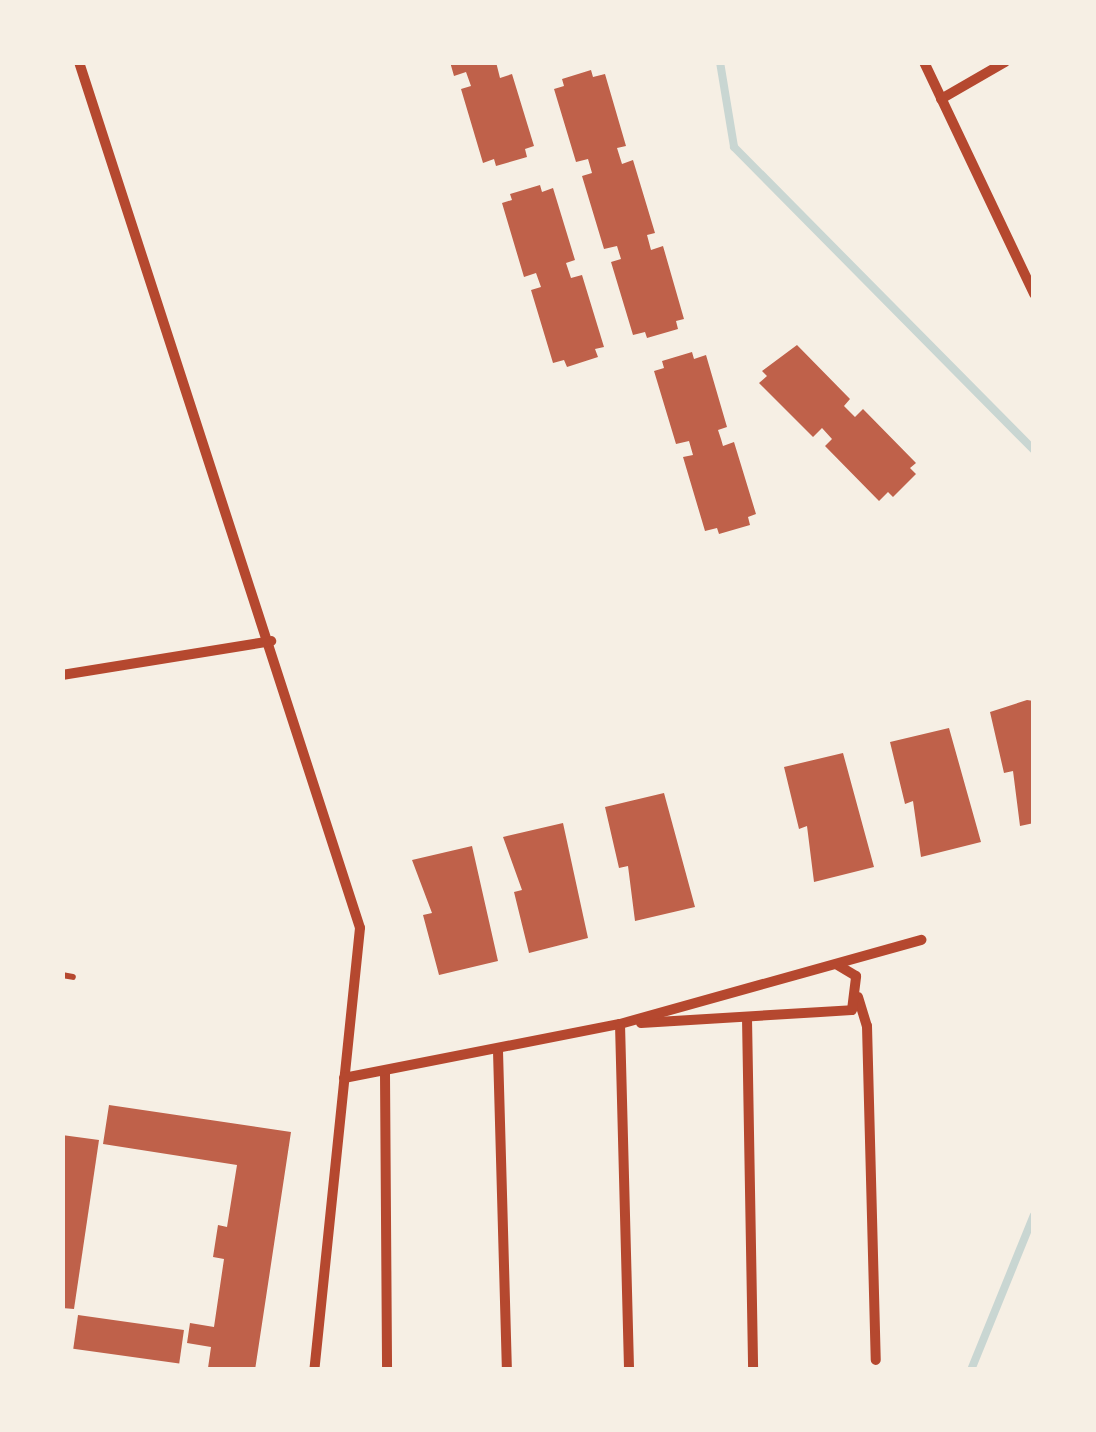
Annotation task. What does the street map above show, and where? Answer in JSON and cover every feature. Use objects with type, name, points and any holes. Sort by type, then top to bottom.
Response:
[{"type":"street","points":[[79,62],[271,641],[360,928],[314,1370]]},
{"type":"street","points":[[924,62],[1034,294]]},
{"type":"street","points":[[941,99],[1005,62]]},
{"type":"street","points":[[62,675],[271,641]]},
{"type":"street","points":[[344,1078],[385,1074],[620,1024],[921,940]]},
{"type":"street","points":[[835,964],[856,976],[867,1026],[876,1360]]},
{"type":"street","points":[[620,1024],[844,1011],[858,997]]},
{"type":"street","points":[[747,1018],[753,1370]]},
{"type":"street","points":[[620,1024],[630,1370]]},
{"type":"street","points":[[498,1050],[507,1370]]},
{"type":"street","points":[[385,1074],[387,1370]]},
{"type":"lane","points":[[62,975],[73,977]]},
{"type":"building","points":[[450,62],[496,62],[500,78],[512,74],[534,146],[525,149],[527,157],[496,166],[494,159],[483,163],[461,89],[471,86],[466,72],[454,76]]},
{"type":"building","points":[[591,70],[593,77],[605,74],[626,146],[617,148],[622,164],[633,160],[655,233],[647,235],[651,250],[663,246],[684,319],[676,321],[678,329],[647,338],[645,332],[633,335],[611,262],[621,259],[617,246],[604,249],[582,176],[592,173],[588,159],[576,162],[554,89],[564,86],[562,79]]},
{"type":"building","points":[[540,185],[542,192],[553,188],[575,260],[566,263],[571,278],[582,275],[604,347],[595,349],[598,357],[567,367],[564,360],[553,363],[531,290],[541,287],[536,273],[524,277],[502,203],[512,200],[510,194]]},
{"type":"building","points":[[797,345],[850,399],[844,406],[855,417],[863,409],[916,463],[910,468],[916,474],[893,497],[888,492],[879,501],[825,446],[832,439],[822,428],[813,437],[759,383],[767,376],[762,371]]},
{"type":"building","points":[[692,352],[694,359],[706,355],[727,427],[718,430],[723,446],[734,442],[756,514],[748,517],[750,525],[719,534],[717,528],[705,531],[683,457],[693,455],[689,441],[676,444],[654,371],[664,368],[662,361]]},
{"type":"building","points":[[1034,701],[1034,823],[1020,826],[1013,771],[1004,773],[990,712]]},
{"type":"building","points":[[949,728],[981,842],[921,857],[913,801],[905,804],[890,742]]},
{"type":"building","points":[[843,753],[874,867],[814,882],[807,826],[799,829],[784,767]]},
{"type":"building","points":[[664,793],[695,907],[635,921],[628,866],[619,868],[605,807]]},
{"type":"building","points":[[563,823],[588,938],[529,953],[514,892],[522,890],[503,837]]},
{"type":"building","points":[[472,846],[498,961],[439,975],[423,915],[432,913],[412,860]]},
{"type":"building","points":[[109,1105],[291,1132],[255,1370],[208,1368],[211,1347],[187,1343],[190,1323],[214,1327],[224,1259],[213,1257],[218,1225],[227,1227],[237,1165],[103,1144]]},
{"type":"building","points":[[62,1135],[99,1140],[74,1309],[62,1308]]},
{"type":"building","points":[[78,1315],[184,1330],[179,1364],[73,1349]]},
{"type":"waterway","points":[[720,62],[734,147],[1034,450]]},
{"type":"waterway","points":[[971,1370],[1034,1215]]}]
